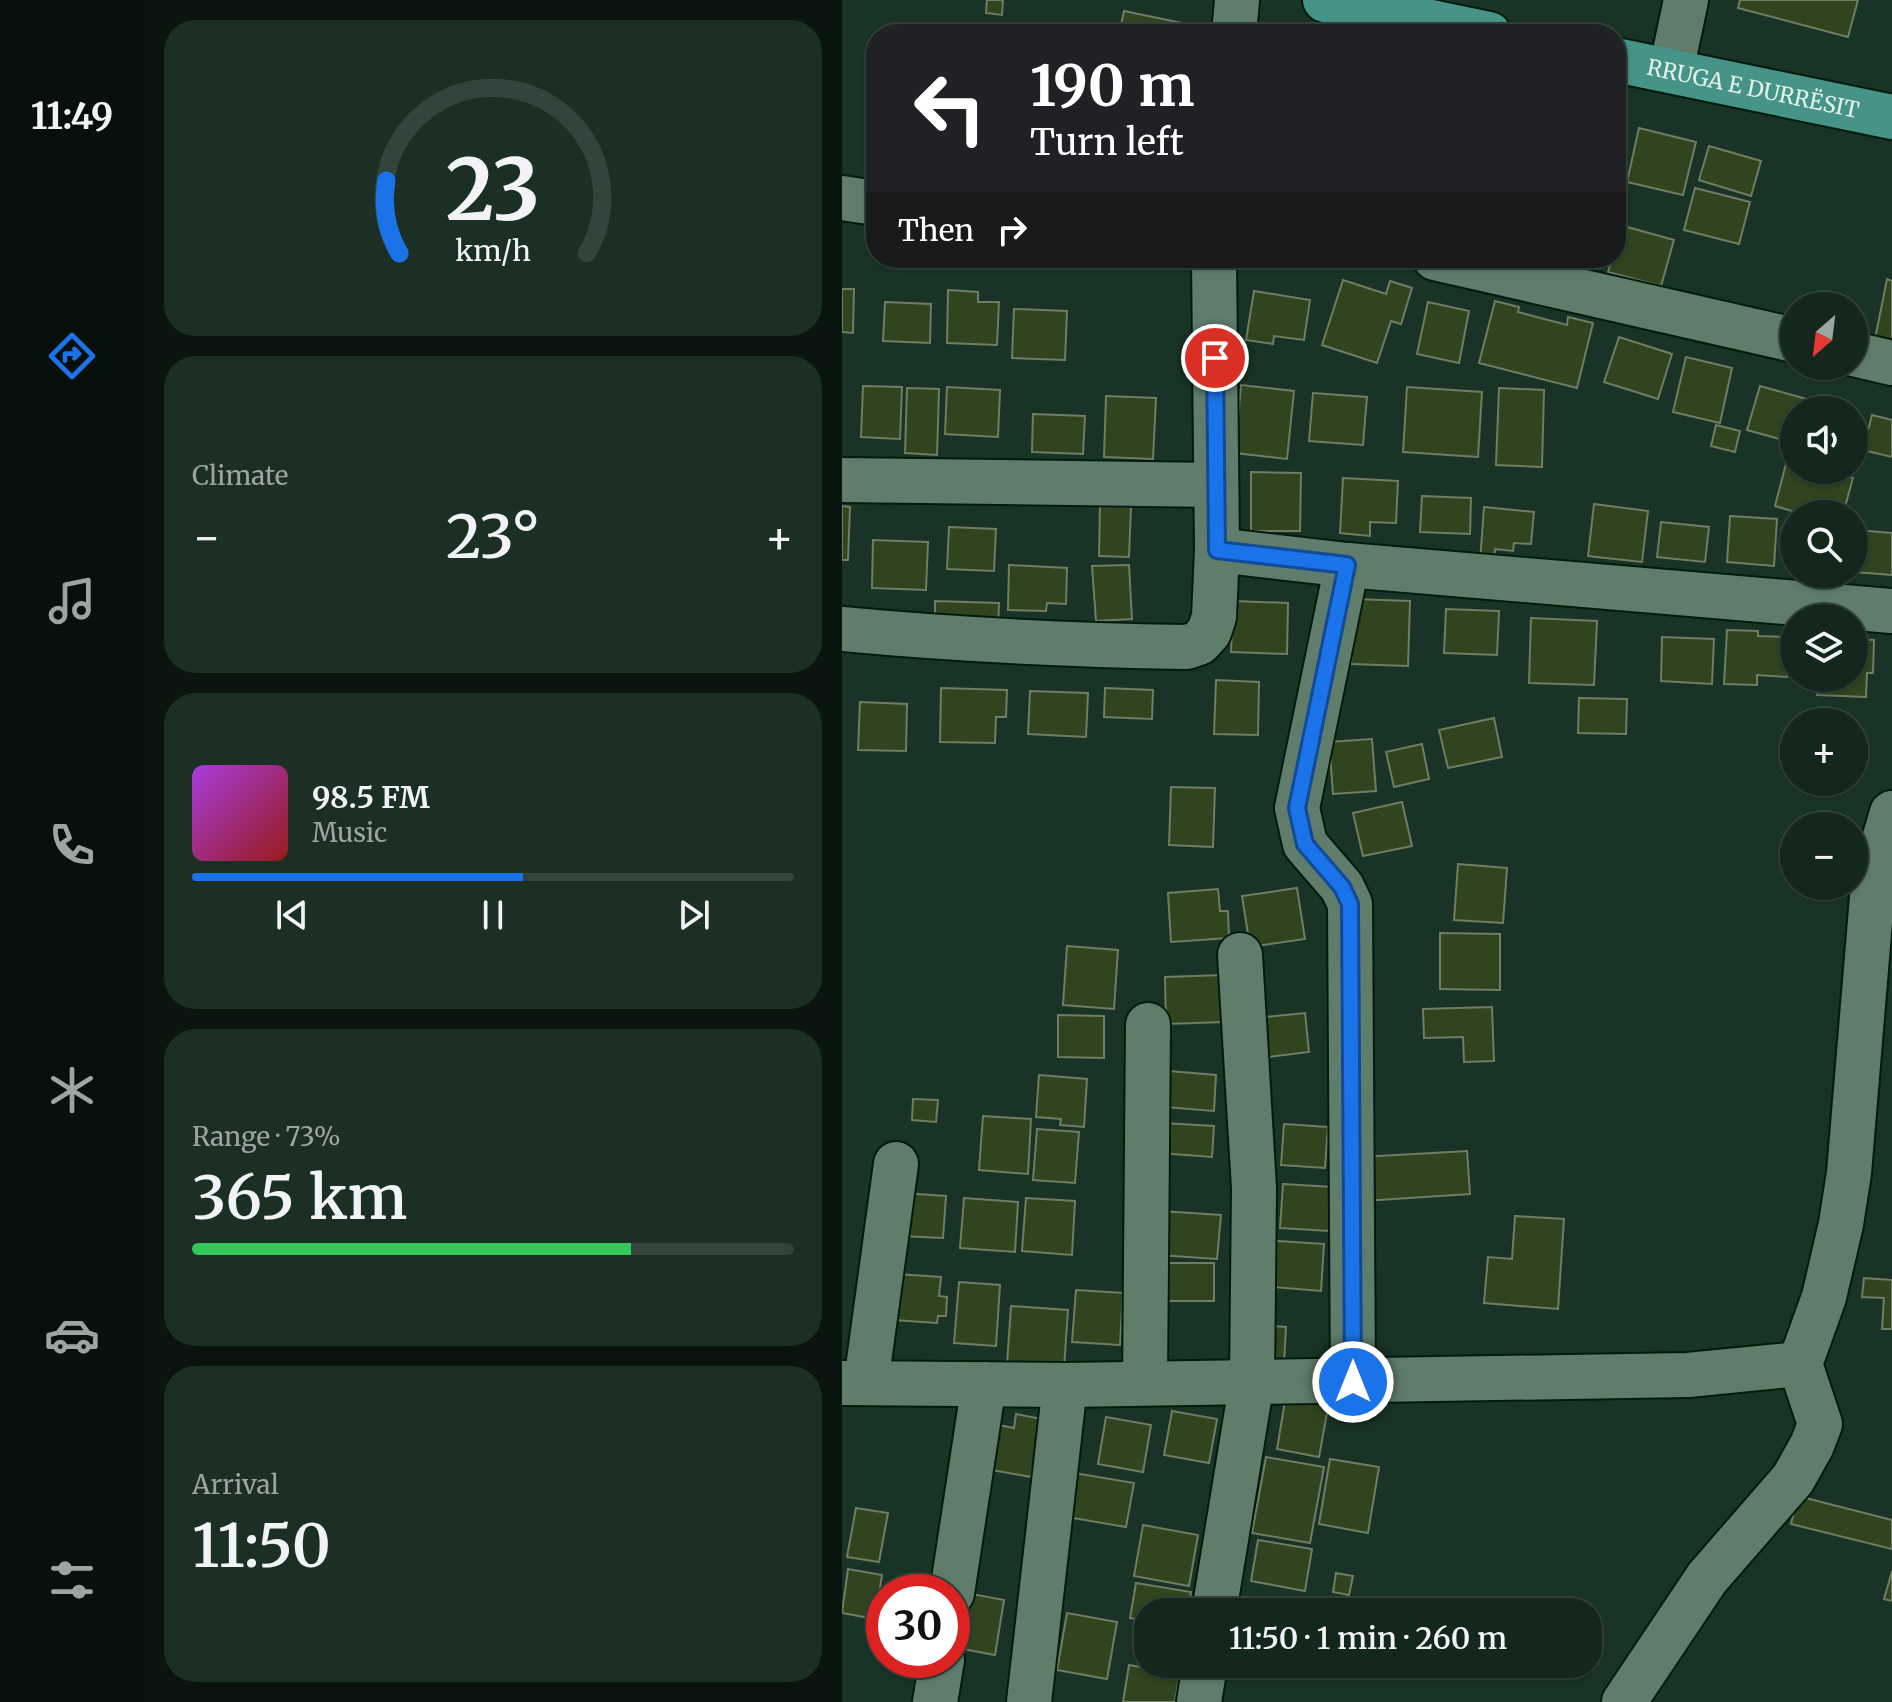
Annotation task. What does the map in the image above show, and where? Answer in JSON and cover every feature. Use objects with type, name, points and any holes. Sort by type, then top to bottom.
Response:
[{"type":"main road","points":[[1325,0],[1441,24]]},
{"type":"main road","name":"RRUGA E DURRËSIT","points":[[1626,62],[1892,117]]},
{"type":"street","points":[[1235,24],[1237,0]]},
{"type":"street","points":[[1671,71],[1686,0]]},
{"type":"street","points":[[842,198],[866,202]]},
{"type":"street","points":[[842,629],[936,638],[1187,647],[1199,643],[1209,632],[1214,617],[1217,550],[1206,268]]},
{"type":"street","points":[[1479,268],[1780,337]]},
{"type":"street","points":[[1868,357],[1892,363]]},
{"type":"street","points":[[842,480],[1216,485]]},
{"type":"street","points":[[1217,550],[1347,565],[1892,611]]},
{"type":"street","points":[[1347,565],[1297,808],[1305,844],[1342,887],[1350,904],[1353,1382]]},
{"type":"street","points":[[1624,1702],[1707,1578],[1793,1479],[1820,1424],[1800,1364],[1824,1297],[1841,1224],[1849,1173],[1874,873],[1892,813]]},
{"type":"street","points":[[1216,1598],[1252,1381],[1254,1188],[1240,955]]},
{"type":"street","points":[[1145,1382],[1148,1025]]},
{"type":"street","points":[[896,1164],[854,1383],[1065,1385],[1353,1382],[1688,1375],[1800,1364]]},
{"type":"street","points":[[955,1574],[984,1384]]},
{"type":"street","points":[[1029,1702],[1065,1385]]},
{"type":"street","points":[[935,1702],[939,1678]]},
{"type":"street","points":[[1199,1702],[1203,1678]]},
{"type":"building","points":[[987,0],[1003,0],[1002,15],[986,13]]},
{"type":"building","points":[[1740,0],[1858,0],[1848,37],[1738,8]]},
{"type":"building","points":[[1124,11],[1187,24],[1121,24]]},
{"type":"building","points":[[1639,128],[1696,142],[1683,195],[1627,182]]},
{"type":"building","points":[[1709,146],[1761,161],[1751,196],[1699,180]]},
{"type":"building","points":[[1695,188],[1750,202],[1739,244],[1684,230]]},
{"type":"building","points":[[1626,227],[1674,240],[1661,286],[1608,272],[1609,268],[1626,268]]},
{"type":"building","points":[[1887,279],[1892,281],[1892,342],[1875,339]]},
{"type":"building","points":[[1343,280],[1386,294],[1390,281],[1412,288],[1401,324],[1391,321],[1377,363],[1322,345]]},
{"type":"building","points":[[842,289],[854,289],[853,333],[842,332]]},
{"type":"building","points":[[948,290],[978,292],[978,302],[999,302],[997,345],[947,343]]},
{"type":"building","points":[[1254,291],[1310,300],[1304,340],[1274,336],[1273,344],[1246,340]]},
{"type":"building","points":[[1495,301],[1519,307],[1518,312],[1567,325],[1568,317],[1593,323],[1577,388],[1479,363]]},
{"type":"building","points":[[885,302],[931,304],[930,343],[883,341]]},
{"type":"building","points":[[1428,302],[1469,311],[1459,363],[1417,354]]},
{"type":"building","points":[[1014,309],[1067,311],[1065,360],[1012,358]]},
{"type":"building","points":[[1619,337],[1672,354],[1658,399],[1604,382]]},
{"type":"building","points":[[1686,357],[1732,368],[1720,423],[1673,412]]},
{"type":"building","points":[[1241,385],[1294,391],[1287,459],[1235,453]]},
{"type":"building","points":[[863,386],[902,387],[900,439],[861,437]]},
{"type":"building","points":[[1760,386],[1796,396],[1780,396],[1780,439],[1747,430]]},
{"type":"building","points":[[947,387],[1000,390],[998,437],[945,434]]},
{"type":"building","points":[[1407,387],[1482,392],[1478,457],[1403,452]]},
{"type":"building","points":[[907,388],[939,389],[937,455],[905,453]]},
{"type":"building","points":[[1499,388],[1544,390],[1542,467],[1496,465]]},
{"type":"building","points":[[1313,393],[1367,397],[1363,445],[1309,441]]},
{"type":"building","points":[[1106,396],[1156,398],[1153,459],[1104,457]]},
{"type":"building","points":[[1033,414],[1085,416],[1083,454],[1032,452]]},
{"type":"building","points":[[1872,415],[1892,420],[1892,457],[1868,451]]},
{"type":"building","points":[[1716,425],[1740,431],[1735,452],[1711,446]]},
{"type":"building","points":[[1251,472],[1301,473],[1300,531],[1251,531]]},
{"type":"building","points":[[1343,478],[1398,481],[1396,523],[1370,522],[1370,536],[1340,533]]},
{"type":"building","points":[[1781,484],[1851,484],[1847,500],[1780,500],[1780,507],[1775,506]]},
{"type":"building","points":[[1422,496],[1471,498],[1470,534],[1420,532]]},
{"type":"building","points":[[1594,504],[1648,511],[1642,562],[1588,556]]},
{"type":"building","points":[[842,506],[850,507],[848,560],[842,560]]},
{"type":"building","points":[[1100,506],[1131,507],[1129,557],[1099,556]]},
{"type":"building","points":[[1484,507],[1534,512],[1531,544],[1514,543],[1513,551],[1495,549],[1494,563],[1480,562]]},
{"type":"building","points":[[1730,516],[1777,519],[1774,566],[1727,562]]},
{"type":"building","points":[[1661,522],[1709,527],[1705,562],[1657,557]]},
{"type":"building","points":[[949,527],[996,529],[994,571],[947,569]]},
{"type":"building","points":[[1868,531],[1892,533],[1892,575],[1868,573]]},
{"type":"building","points":[[873,540],[928,542],[926,590],[872,588]]},
{"type":"building","points":[[1009,565],[1067,568],[1066,604],[1047,603],[1046,611],[1008,610]]},
{"type":"building","points":[[1129,565],[1132,619],[1096,621],[1092,566]]},
{"type":"building","points":[[1801,588],[1846,588],[1845,595]]},
{"type":"building","points":[[1354,599],[1410,601],[1408,666],[1351,664]]},
{"type":"building","points":[[935,601],[999,603],[998,628],[935,625]]},
{"type":"building","points":[[1233,601],[1288,603],[1287,654],[1231,652]]},
{"type":"building","points":[[1446,609],[1499,611],[1497,655],[1444,653]]},
{"type":"building","points":[[1531,618],[1597,621],[1594,685],[1529,683]]},
{"type":"building","points":[[1727,630],[1758,631],[1758,636],[1780,637],[1780,677],[1757,675],[1757,685],[1724,684]]},
{"type":"building","points":[[1662,637],[1714,639],[1712,684],[1661,681]]},
{"type":"building","points":[[1868,640],[1874,640],[1873,673],[1868,673]]},
{"type":"building","points":[[1216,680],[1259,682],[1258,735],[1214,734]]},
{"type":"building","points":[[941,688],[1007,690],[1006,717],[996,717],[995,743],[940,742]]},
{"type":"building","points":[[1105,688],[1153,690],[1152,719],[1104,717]]},
{"type":"building","points":[[1030,691],[1088,693],[1086,737],[1028,734]]},
{"type":"building","points":[[1817,692],[1866,692],[1866,697],[1817,695]]},
{"type":"building","points":[[1579,698],[1627,699],[1626,734],[1578,733]]},
{"type":"building","points":[[860,702],[907,704],[906,751],[858,750]]},
{"type":"building","points":[[1494,718],[1502,757],[1448,768],[1439,730]]},
{"type":"building","points":[[1372,739],[1376,791],[1333,794],[1329,742]]},
{"type":"building","points":[[1422,744],[1429,779],[1394,787],[1386,752]]},
{"type":"building","points":[[1171,787],[1215,788],[1213,847],[1169,845]]},
{"type":"building","points":[[1402,802],[1412,846],[1363,856],[1353,813]]},
{"type":"building","points":[[1458,864],[1507,868],[1503,923],[1454,920]]},
{"type":"building","points":[[1297,888],[1305,939],[1250,947],[1242,896]]},
{"type":"building","points":[[1218,889],[1220,911],[1228,911],[1229,938],[1171,942],[1168,893]]},
{"type":"building","points":[[1440,933],[1500,934],[1500,990],[1440,989]]},
{"type":"building","points":[[1067,946],[1118,950],[1114,1009],[1063,1005]]},
{"type":"building","points":[[1223,975],[1225,1022],[1166,1024],[1165,977]]},
{"type":"building","points":[[1492,1007],[1494,1061],[1464,1062],[1463,1037],[1424,1038],[1423,1009]]},
{"type":"building","points":[[1305,1013],[1309,1052],[1260,1058],[1255,1018]]},
{"type":"building","points":[[1058,1015],[1104,1016],[1104,1058],[1058,1057]]},
{"type":"building","points":[[1169,1071],[1216,1075],[1214,1111],[1166,1107]]},
{"type":"building","points":[[1039,1075],[1087,1079],[1084,1127],[1060,1125],[1061,1119],[1036,1117]]},
{"type":"building","points":[[913,1099],[938,1100],[936,1122],[912,1120]]},
{"type":"building","points":[[983,1116],[1031,1119],[1028,1174],[979,1170]]},
{"type":"building","points":[[1163,1123],[1214,1126],[1212,1157],[1160,1153]]},
{"type":"building","points":[[1284,1124],[1328,1127],[1325,1168],[1281,1165]]},
{"type":"building","points":[[1037,1129],[1079,1132],[1075,1183],[1033,1180]]},
{"type":"building","points":[[1467,1151],[1470,1194],[1364,1201],[1361,1157]]},
{"type":"building","points":[[1283,1184],[1332,1187],[1329,1231],[1280,1228]]},
{"type":"building","points":[[902,1193],[946,1196],[943,1238],[900,1236]]},
{"type":"building","points":[[964,1198],[1018,1202],[1015,1252],[960,1248]]},
{"type":"building","points":[[1026,1198],[1075,1201],[1072,1255],[1022,1251]]},
{"type":"building","points":[[1161,1211],[1221,1215],[1217,1259],[1158,1255]]},
{"type":"building","points":[[1515,1216],[1564,1219],[1558,1309],[1484,1303],[1488,1257],[1512,1259]]},
{"type":"building","points":[[1264,1240],[1324,1244],[1321,1291],[1260,1286]]},
{"type":"building","points":[[1157,1263],[1214,1263],[1214,1301],[1157,1301]]},
{"type":"building","points":[[897,1274],[941,1277],[939,1296],[947,1297],[946,1316],[938,1316],[937,1323],[894,1320]]},
{"type":"building","points":[[1864,1278],[1892,1280],[1892,1329],[1882,1329],[1884,1298],[1862,1297]]},
{"type":"building","points":[[959,1282],[1000,1285],[996,1346],[954,1343]]},
{"type":"building","points":[[1076,1290],[1123,1293],[1120,1345],[1072,1342]]},
{"type":"building","points":[[1011,1306],[1068,1310],[1064,1368],[1007,1364]]},
{"type":"building","points":[[1259,1325],[1286,1327],[1284,1363],[1257,1361]]},
{"type":"building","points":[[1286,1395],[1329,1402],[1319,1457],[1277,1449]]},
{"type":"building","points":[[1172,1411],[1217,1419],[1209,1463],[1164,1455]]},
{"type":"building","points":[[1016,1414],[1041,1419],[1031,1477],[986,1469],[993,1424],[1014,1428]]},
{"type":"building","points":[[1106,1417],[1151,1425],[1143,1472],[1098,1464]]},
{"type":"building","points":[[1266,1457],[1324,1467],[1310,1543],[1252,1533]]},
{"type":"building","points":[[1330,1459],[1379,1467],[1368,1533],[1319,1524]]},
{"type":"building","points":[[1074,1473],[1134,1483],[1126,1527],[1067,1517]]},
{"type":"building","points":[[1798,1496],[1892,1520],[1892,1549],[1791,1524]]},
{"type":"building","points":[[856,1508],[888,1513],[879,1562],[847,1557]]},
{"type":"building","points":[[1143,1525],[1198,1535],[1189,1586],[1134,1576]]},
{"type":"building","points":[[1258,1540],[1312,1549],[1305,1591],[1251,1581]]},
{"type":"building","points":[[848,1569],[876,1574],[866,1574],[866,1617],[842,1613]]},
{"type":"building","points":[[1892,1571],[1892,1601],[1884,1599]]},
{"type":"building","points":[[1336,1573],[1353,1576],[1349,1595],[1333,1592]]},
{"type":"building","points":[[1136,1583],[1191,1592],[1190,1598],[1134,1598],[1134,1619],[1130,1618]]},
{"type":"building","points":[[970,1594],[1004,1600],[995,1655],[970,1650]]},
{"type":"building","points":[[1067,1613],[1117,1622],[1107,1679],[1057,1670]]},
{"type":"building","points":[[1129,1665],[1134,1666],[1134,1678],[1179,1678],[1175,1702],[1123,1702]]},
{"type":"route","points":[[1215,358],[1217,550],[1347,565],[1297,808],[1305,844],[1342,887],[1350,904],[1353,1382]]}]
